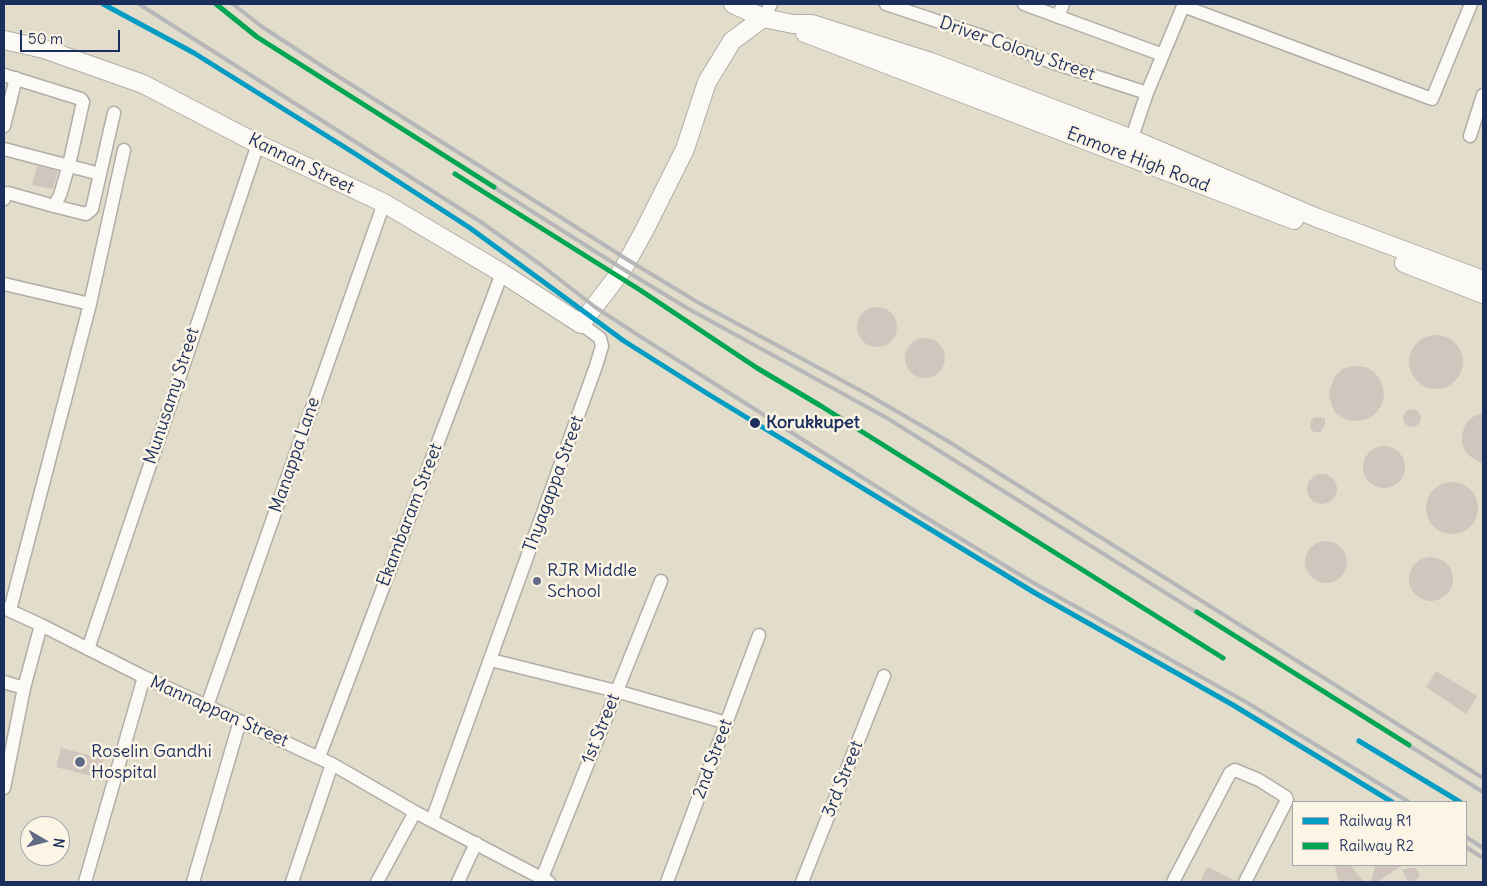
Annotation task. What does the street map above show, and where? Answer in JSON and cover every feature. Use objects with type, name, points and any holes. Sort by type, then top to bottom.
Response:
[{"type":"main road","name":"Enmore High Road","points":[[733,4],[767,11],[793,24],[804,33],[1129,147],[1483,280]]},
{"type":"main road","points":[[581,324],[623,269],[644,231],[685,149],[707,82],[732,41],[767,11]]},
{"type":"main road","name":"Kannan Street","points":[[4,40],[44,49],[143,84],[258,144],[384,203],[502,273],[581,324]]},
{"type":"main road","name":"Enmore High Road","points":[[1129,147],[1483,294]]},
{"type":"street","name":"Driver Colony Street","points":[[886,4],[1147,94]]},
{"type":"street","points":[[1024,4],[1163,55]]},
{"type":"street","points":[[1058,17],[1062,4]]},
{"type":"street","points":[[1129,147],[1147,94],[1183,5],[1432,99],[1471,4]]},
{"type":"street","points":[[4,120],[10,77],[81,99],[83,102],[69,165],[60,195],[54,206]]},
{"type":"street","points":[[1470,136],[1482,104]]},
{"type":"street","points":[[5,195],[86,214],[92,209],[114,113]]},
{"type":"street","name":"Munusamy Street","points":[[88,649],[258,144]]},
{"type":"street","points":[[4,149],[100,174]]},
{"type":"street","points":[[7,609],[90,304],[124,150]]},
{"type":"street","name":"Manappa Lane","points":[[207,706],[384,203]]},
{"type":"street","name":"Ekambaram Street","points":[[319,757],[502,273]]},
{"type":"street","points":[[4,284],[90,304]]},
{"type":"street","name":"Thyagappa Street","points":[[432,820],[596,366],[602,346],[600,338],[581,324]]},
{"type":"street","name":"1st Street","points":[[546,880],[616,692],[661,581]]},
{"type":"street","name":"Mannappan Street","points":[[7,609],[144,677],[319,757],[415,812],[546,880]]},
{"type":"street","points":[[4,788],[5,774],[24,688],[41,625]]},
{"type":"street","name":"2nd Street","points":[[667,882],[759,635]]},
{"type":"street","points":[[491,660],[727,723]]},
{"type":"street","name":"3rd Street","points":[[802,882],[884,676]]},
{"type":"street","points":[[85,882],[144,677]]},
{"type":"street","points":[[4,682],[24,688]]},
{"type":"street","points":[[193,882],[240,721]]},
{"type":"street","points":[[292,882],[332,764]]},
{"type":"street","points":[[1173,882],[1230,773],[1235,770],[1259,780],[1286,797],[1287,800],[1244,882]]},
{"type":"street","points":[[377,882],[415,812]]},
{"type":"street","points":[[458,882],[476,843]]},
{"type":"building","points":[[37,166],[58,171],[53,189],[32,185]]},
{"type":"building","points":[[877,307],[891,313],[897,327],[891,341],[877,347],[863,341],[857,327],[863,313]]},
{"type":"building","points":[[1436,335],[1446,337],[1455,343],[1461,352],[1463,362],[1461,372],[1455,381],[1446,387],[1436,389],[1426,387],[1417,381],[1411,372],[1409,362],[1411,352],[1417,343],[1426,337]]},
{"type":"building","points":[[925,338],[939,344],[945,358],[939,372],[925,378],[911,372],[905,358],[911,344]]},
{"type":"building","points":[[1357,366],[1366,367],[1373,371],[1380,379],[1384,397],[1381,406],[1375,414],[1367,419],[1357,421],[1348,420],[1335,413],[1329,392],[1335,376],[1341,370]]},
{"type":"building","points":[[1412,409],[1420,414],[1421,418],[1416,426],[1412,427],[1404,422],[1403,418],[1408,410]]},
{"type":"building","points":[[1483,413],[1483,464],[1465,451],[1462,435],[1468,421],[1474,416]]},
{"type":"building","points":[[1315,417],[1325,418],[1325,425],[1321,432],[1314,432],[1310,428],[1311,420]]},
{"type":"building","points":[[1388,446],[1396,449],[1402,455],[1405,467],[1402,479],[1396,485],[1380,488],[1372,485],[1366,479],[1363,463],[1366,455],[1372,449]]},
{"type":"building","points":[[1322,474],[1328,475],[1336,483],[1336,495],[1328,503],[1322,504],[1316,503],[1308,495],[1307,489],[1308,483],[1316,475]]},
{"type":"building","points":[[1447,482],[1457,482],[1471,489],[1478,503],[1478,513],[1471,527],[1457,534],[1447,534],[1437,530],[1430,523],[1426,513],[1426,503],[1430,493],[1437,486]]},
{"type":"building","points":[[1330,541],[1338,544],[1344,550],[1347,562],[1344,574],[1338,580],[1322,583],[1314,580],[1308,574],[1305,558],[1308,550],[1314,544]]},
{"type":"building","points":[[1435,557],[1447,563],[1452,570],[1452,588],[1447,595],[1440,600],[1427,601],[1415,595],[1410,588],[1409,575],[1415,563],[1422,558]]},
{"type":"building","points":[[1436,671],[1477,696],[1466,714],[1426,687]]},
{"type":"building","points":[[61,748],[104,759],[99,778],[56,767]]},
{"type":"building","points":[[1335,866],[1351,866],[1364,882],[1341,882],[1337,877]]},
{"type":"building","points":[[1375,866],[1401,866],[1377,882],[1371,882]]},
{"type":"building","points":[[1207,867],[1237,882],[1200,882]]},
{"type":"building","points":[[1416,868],[1419,872],[1419,877],[1414,882],[1406,879],[1402,870]]},
{"type":"railway","points":[[103,4],[194,53],[354,153],[470,228],[624,341],[708,394],[1035,593],[1233,705],[1390,801]]},
{"type":"railway","points":[[139,4],[481,222],[595,307],[920,514],[1032,582],[1246,702],[1407,801]]},
{"type":"railway","points":[[216,4],[257,37],[623,269],[687,308],[887,418],[1483,792]]},
{"type":"railway","points":[[233,4],[261,26],[325,68],[628,260],[699,303],[867,394],[946,440],[1483,778]]},
{"type":"railway","points":[[1467,838],[1483,848]]},
{"type":"railway","points":[[1467,848],[1483,858]]},
{"type":"rail line","name":"R1","points":[[103,4],[194,53],[354,153],[470,228],[624,341],[708,394],[1035,593],[1233,705],[1390,801]]},
{"type":"rail line","name":"R2","points":[[216,4],[257,37],[494,187]]},
{"type":"rail line","name":"R2","points":[[455,174],[640,290],[757,368],[821,406],[1223,658]]},
{"type":"rail line","name":"R2","points":[[1197,612],[1409,745]]},
{"type":"rail line","name":"R1","points":[[1359,741],[1458,801]]},
{"type":"place","name":"Korukkupet","points":[[755,423]]},
{"type":"place","name":"RJR Middle School","points":[[537,581]]},
{"type":"place","name":"Roselin Gandhi Hospital","points":[[80,762]]}]
